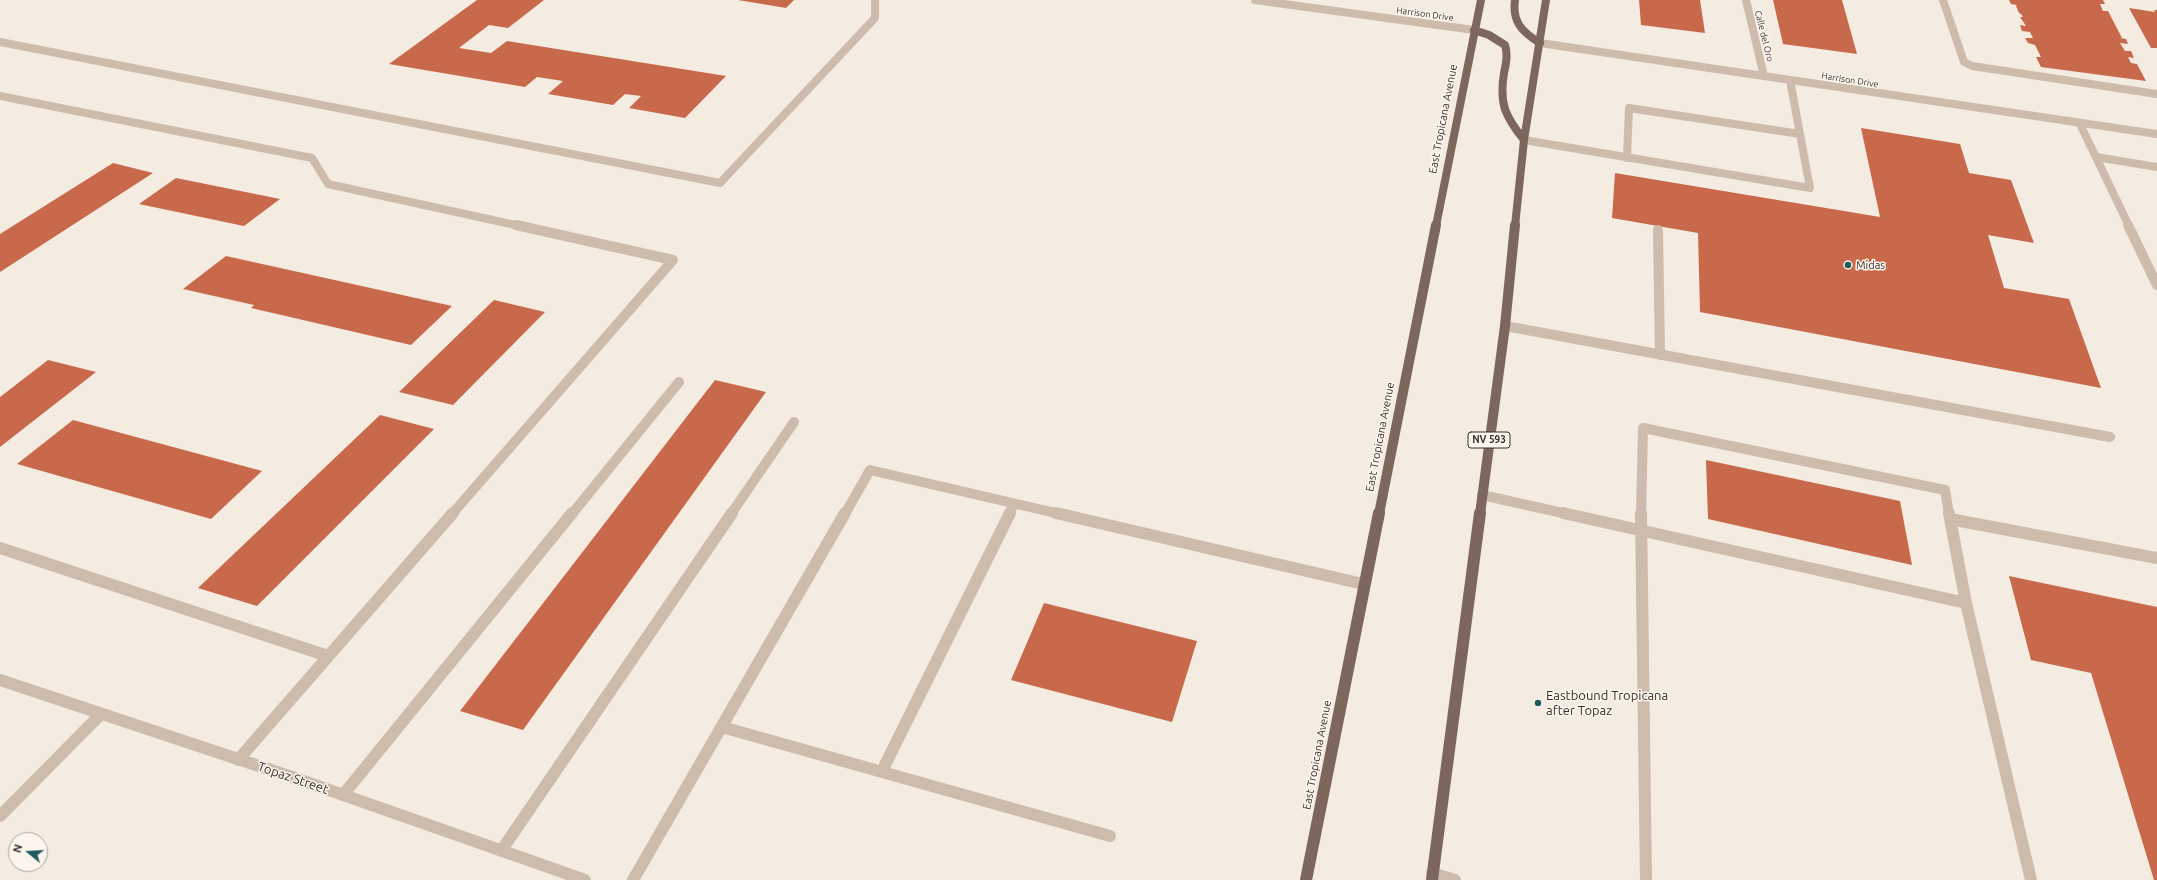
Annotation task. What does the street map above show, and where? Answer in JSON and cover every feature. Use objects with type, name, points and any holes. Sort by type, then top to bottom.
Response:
[{"type":"main road","name":"East Tropicana Avenue","points":[[1306,880],[1363,584],[1481,0]]},
{"type":"main road","points":[[1515,0],[1516,23],[1526,35],[1540,44]]},
{"type":"main road","name":"NV 593","points":[[1432,876],[1505,326],[1524,140],[1546,0]]},
{"type":"main road","points":[[1474,30],[1496,36],[1505,45],[1508,61],[1503,80],[1502,106],[1513,127],[1524,140]]},
{"type":"street","points":[[0,42],[720,183],[875,18],[875,0]]},
{"type":"street","name":"Harrison Drive","points":[[1255,0],[1474,30]]},
{"type":"street","name":"Calle del Oro","points":[[1746,0],[1764,76]]},
{"type":"street","points":[[1943,0],[1964,62],[1972,66],[2157,94]]},
{"type":"street","name":"Harrison Drive","points":[[1540,44],[2080,124],[2157,134]]},
{"type":"street","points":[[1524,140],[1810,188],[1790,80]]},
{"type":"street","points":[[0,96],[312,158],[328,184],[674,260],[238,760]]},
{"type":"street","points":[[1627,158],[1629,108],[1800,134]]},
{"type":"street","points":[[2080,124],[2157,285]]},
{"type":"street","points":[[2096,157],[2157,167]]},
{"type":"street","points":[[1658,230],[1660,355]]},
{"type":"street","points":[[1505,326],[2110,437]]},
{"type":"street","points":[[343,795],[679,382]]},
{"type":"street","points":[[501,851],[794,422]]},
{"type":"street","points":[[1646,880],[1641,530],[1643,428],[1946,490],[1966,603],[2031,880]]},
{"type":"street","points":[[633,880],[870,470],[1363,584]]},
{"type":"street","points":[[1482,495],[1966,603]]},
{"type":"street","points":[[882,771],[1014,504]]},
{"type":"street","points":[[1950,518],[2157,558]]},
{"type":"street","points":[[0,548],[328,656]]},
{"type":"street","name":"Topaz Street","points":[[0,680],[343,795],[585,880]]},
{"type":"street","points":[[0,816],[102,714]]},
{"type":"street","points":[[722,727],[1110,836]]},
{"type":"street","points":[[1432,876],[1455,880]]},
{"type":"building","points":[[477,0],[544,0],[508,28],[489,25],[459,48],[491,53],[507,41],[726,76],[685,118],[629,108],[641,96],[625,94],[613,105],[548,94],[563,81],[537,77],[525,87],[389,64]]},
{"type":"building","points":[[738,0],[794,0],[786,8]]},
{"type":"building","points":[[1639,0],[1700,0],[1705,33],[1641,25]]},
{"type":"building","points":[[1773,0],[1842,0],[1857,54],[1783,44]]},
{"type":"building","points":[[2009,0],[2103,0],[2105,4],[2100,4],[2103,11],[2108,11],[2122,38],[2119,38],[2126,39],[2128,44],[2120,43],[2125,51],[2131,51],[2134,58],[2128,57],[2131,63],[2137,64],[2146,81],[2041,67],[2036,57],[2041,57],[2035,45],[2028,43],[2025,38],[2033,38],[2030,32],[2022,31],[2020,25],[2026,26],[2020,17],[2023,17],[2019,13],[2016,6],[2017,5],[2011,4]]},
{"type":"building","points":[[2129,8],[2155,12],[2154,10],[2157,10],[2157,48],[2151,48]]},
{"type":"building","name":"Midas","points":[[1861,128],[1960,144],[1969,173],[2011,180],[2034,243],[1988,235],[2004,288],[2069,299],[2101,388],[1700,312],[1698,233],[1612,218],[1615,173],[1880,217]]},
{"type":"building","points":[[113,163],[153,173],[0,272],[0,234]]},
{"type":"building","points":[[176,178],[280,199],[244,226],[139,204]]},
{"type":"building","points":[[226,256],[452,306],[411,345],[251,308],[254,305],[183,289]]},
{"type":"building","points":[[494,300],[545,312],[453,405],[399,392]]},
{"type":"building","points":[[48,360],[96,372],[0,447],[0,397]]},
{"type":"building","points":[[715,380],[766,392],[523,730],[460,711]]},
{"type":"building","points":[[380,415],[434,429],[257,606],[198,588]]},
{"type":"building","points":[[73,420],[262,471],[211,519],[17,464]]},
{"type":"building","points":[[1706,460],[1900,501],[1912,565],[1708,519]]},
{"type":"building","points":[[2009,576],[2157,607],[2157,880],[2154,880],[2091,673],[2031,660]]},
{"type":"building","points":[[1044,603],[1197,641],[1172,722],[1011,680]]},
{"type":"place","name":"Midas","points":[[1848,265]]},
{"type":"place","name":"Eastbound Tropicana after Topaz","points":[[1538,703]]}]
